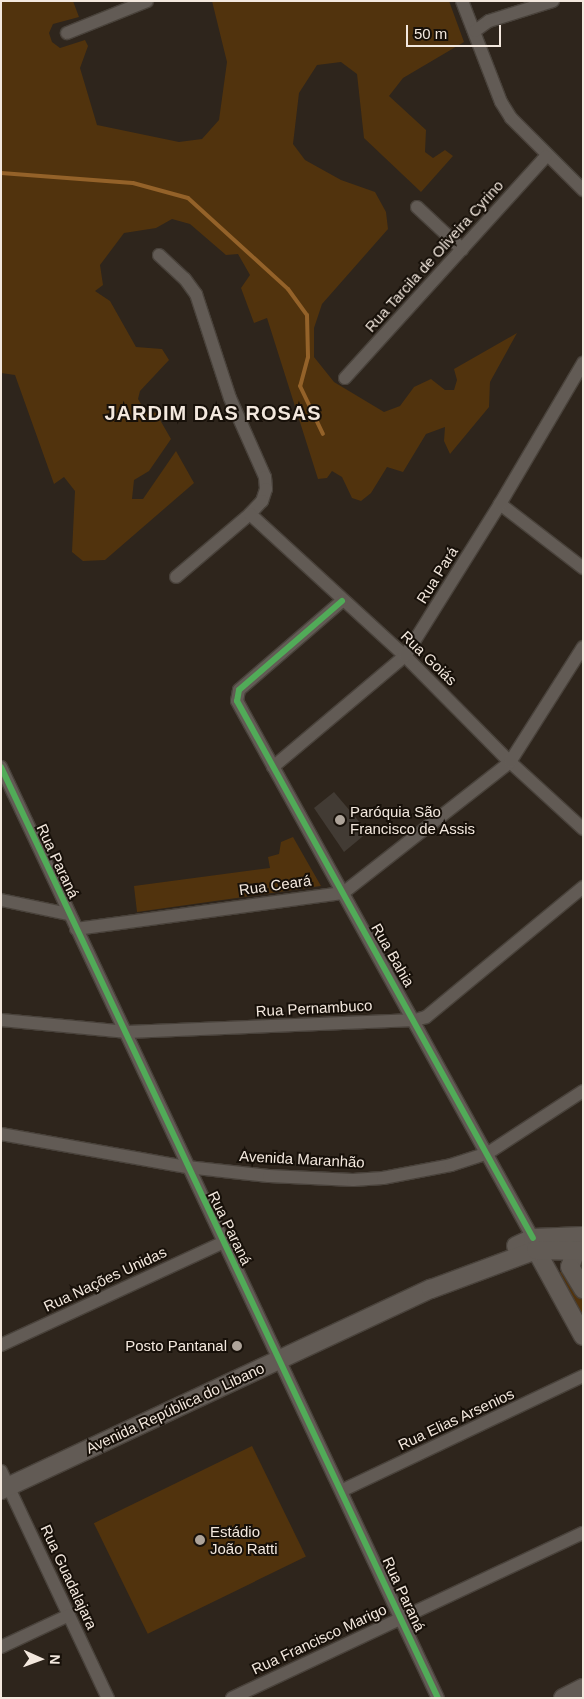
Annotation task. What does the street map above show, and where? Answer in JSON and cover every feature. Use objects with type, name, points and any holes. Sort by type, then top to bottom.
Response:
[{"type":"main road","name":"Avenida República do Libano","points":[[4,1482],[534,1244],[577,1243]]},
{"type":"main road","points":[[577,1243],[570,1267],[583,1289]]},
{"type":"main road","name":"Rua Bahia","points":[[534,1244],[583,1336]]},
{"type":"main road","points":[[551,1276],[557,1267],[570,1267]]},
{"type":"main road","points":[[563,1698],[583,1688]]},
{"type":"street","points":[[67,33],[146,1]]},
{"type":"street","points":[[462,1],[502,102],[528,138],[583,190]]},
{"type":"street","points":[[475,31],[489,21],[553,1]]},
{"type":"street","name":"Rua Tarcila de Oliveira Cyrino","points":[[345,378],[546,156]]},
{"type":"street","points":[[417,207],[462,249]]},
{"type":"street","points":[[160,256],[184,278],[196,294],[230,398],[265,477],[262,501],[250,514],[176,577]]},
{"type":"street","name":"Rua Pará","points":[[273,767],[405,656],[500,504],[583,363]]},
{"type":"street","points":[[500,504],[583,568]]},
{"type":"street","name":"Rua Goiás","points":[[250,514],[342,601],[405,656],[510,762],[583,829]]},
{"type":"street","name":"Rua Bahia","points":[[342,601],[239,690],[237,701],[488,1153],[534,1244]]},
{"type":"street","points":[[343,892],[510,762],[583,648]]},
{"type":"street","name":"Rua Paraná","points":[[1,767],[68,914],[127,1032],[222,1243],[343,1490],[438,1698]]},
{"type":"street","name":"Rua Pernambuco","points":[[1,1020],[127,1032],[415,1020],[426,1017],[583,887]]},
{"type":"street","name":"Rua Ceará","points":[[76,929],[343,892]]},
{"type":"street","points":[[1,900],[68,914]]},
{"type":"street","name":"Avenida Maranhão","points":[[1,1134],[187,1167],[269,1176],[353,1180],[412,1175],[488,1153],[583,1091]]},
{"type":"street","points":[[577,1243],[583,1227]]},
{"type":"street","name":"Rua Nações Unidas","points":[[1,1345],[222,1243]]},
{"type":"street","name":"Rua Elias Arsenios","points":[[343,1490],[583,1376]]},
{"type":"street","name":"Rua Guadalajara","points":[[4,1482],[108,1698]]},
{"type":"street","name":"Rua Francisco Marigo","points":[[232,1698],[583,1533]]},
{"type":"street","points":[[1,1647],[69,1615]]},
{"type":"shaded area","points":[[1,1],[73,1],[79,17],[53,24],[49,33],[52,42],[60,48],[85,40],[88,46],[80,68],[97,125],[179,142],[202,139],[219,120],[227,62],[212,1],[449,1],[464,42],[403,78],[389,96],[426,130],[425,152],[433,158],[445,150],[453,156],[421,192],[364,138],[357,74],[341,62],[317,65],[299,93],[293,144],[305,160],[341,180],[375,192],[386,212],[388,229],[322,304],[314,328],[314,357],[334,382],[384,412],[400,406],[414,387],[431,379],[445,390],[454,390],[457,380],[454,369],[517,333],[490,382],[489,407],[450,454],[444,441],[445,427],[426,434],[403,472],[387,467],[371,493],[361,501],[352,498],[342,477],[332,471],[327,478],[318,479],[267,318],[254,323],[241,288],[250,275],[238,254],[226,255],[190,224],[172,219],[156,228],[124,233],[100,265],[103,285],[95,291],[110,301],[136,347],[162,349],[169,360],[140,391],[138,399],[144,409],[156,413],[171,439],[149,471],[134,480],[132,499],[143,499],[176,451],[194,483],[105,560],[83,561],[72,552],[75,491],[64,477],[54,484],[15,375],[1,373]]},
{"type":"shaded area","points":[[293,837],[321,886],[137,912],[134,886],[270,868],[268,857],[279,854],[281,842]]},
{"type":"shaded area","points":[[565,1270],[583,1296],[583,1326],[558,1273]]},
{"type":"shaded area","name":"Estádio João Ratti","points":[[252,1446],[306,1557],[148,1634],[94,1523]]},
{"type":"building","name":"Paróquia São Francisco de Assis","points":[[334,792],[368,832],[344,852],[314,808]]},
{"type":"waterway","points":[[1,173],[133,183],[188,198],[288,289],[307,315],[308,357],[300,386],[323,434]]},
{"type":"cycle path","points":[[342,601],[239,690],[237,701],[533,1238]]},
{"type":"cycle path","points":[[1,767],[438,1698]]},
{"type":"place","name":"Paróquia São Francisco de Assis","points":[[340,820]]},
{"type":"place","name":"Posto Pantanal","points":[[237,1346]]},
{"type":"place","name":"Estádio João Ratti","points":[[200,1540]]},
{"type":"district","name":"JARDIM DAS ROSAS","points":[[213,413]]}]
